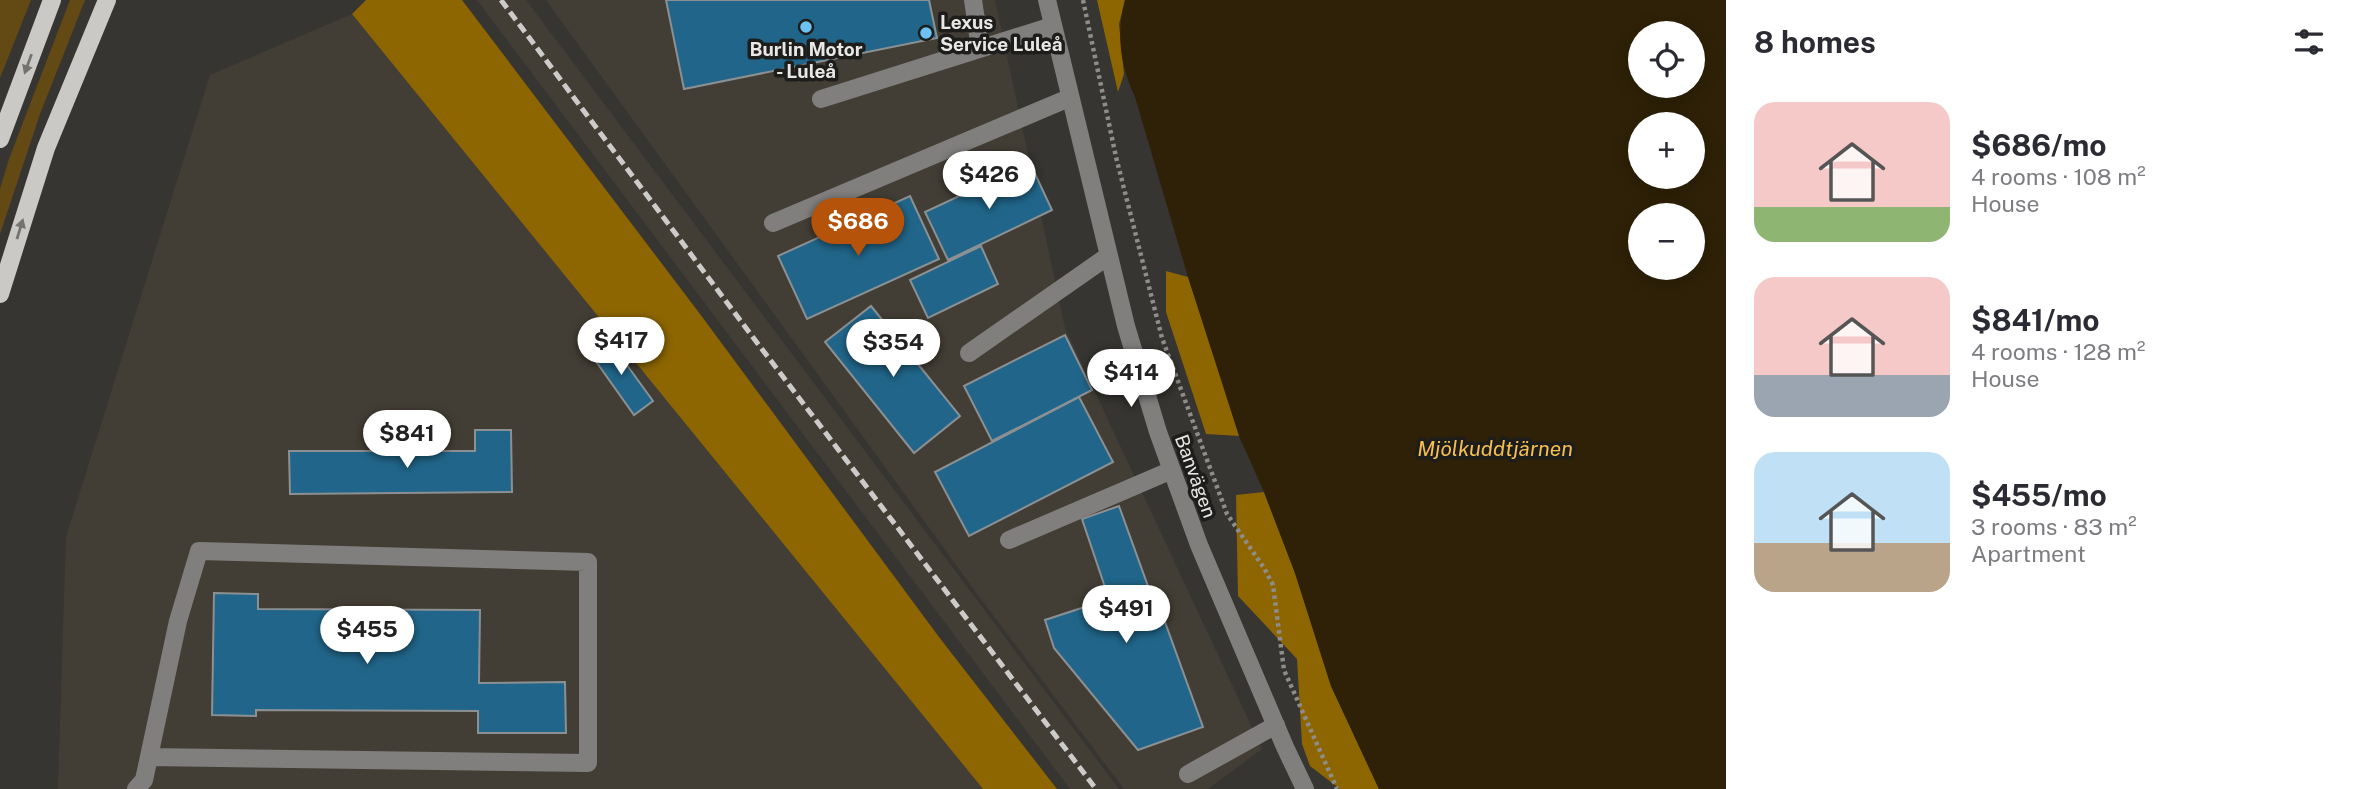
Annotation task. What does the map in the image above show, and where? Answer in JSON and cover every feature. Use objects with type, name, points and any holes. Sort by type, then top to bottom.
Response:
[{"type":"main road","points":[[0,139],[52,0]]},
{"type":"main road","points":[[0,295],[46,148],[107,0]]},
{"type":"street","points":[[973,0],[981,48]]},
{"type":"street","name":"Banvägen","points":[[1047,0],[1126,326],[1172,470],[1199,545],[1305,789]]},
{"type":"street","points":[[821,99],[1052,26]]},
{"type":"street","points":[[773,223],[1069,98]]},
{"type":"street","points":[[969,353],[1108,256]]},
{"type":"street","points":[[1009,540],[1172,470]]},
{"type":"street","points":[[136,789],[144,780],[178,621],[199,551],[588,562],[588,763],[149,757]]},
{"type":"street","points":[[1188,774],[1276,725]]},
{"type":"path","points":[[1083,0],[1116,157],[1162,338],[1227,514],[1273,585],[1284,670],[1337,789]]},
{"type":"shaded area","points":[[0,0],[31,0],[0,78]]},
{"type":"shaded area","points":[[70,0],[85,0],[40,114],[0,234],[0,189]]},
{"type":"shaded area","points":[[366,0],[462,0],[700,314],[939,637],[1057,789],[983,789],[352,14]]},
{"type":"shaded area","points":[[477,0],[526,0],[1119,789],[1070,789]]},
{"type":"shaded area","points":[[546,0],[995,0],[1065,328],[1262,749],[1208,789],[1124,789],[975,591]]},
{"type":"shaded area","points":[[1097,0],[1125,0],[1119,24],[1124,74],[1118,92]]},
{"type":"shaded area","points":[[352,14],[983,789],[58,789],[66,537],[210,75]]},
{"type":"shaded area","points":[[1166,271],[1188,277],[1240,436],[1206,434],[1166,312]]},
{"type":"shaded area","points":[[1264,492],[1295,573],[1331,686],[1379,789],[1340,789],[1310,766],[1302,744],[1297,659],[1238,596],[1236,495]]},
{"type":"water","name":"Mjölkuddtjärnen","points":[[1125,0],[1726,0],[1726,789],[1379,789],[1331,686],[1295,573],[1239,436],[1126,73],[1121,50]]},
{"type":"building","points":[[666,0],[929,0],[937,38],[684,89]]},
{"type":"building","points":[[1030,163],[1052,210],[948,260],[925,212]]},
{"type":"building","points":[[910,196],[939,259],[807,319],[778,256]]},
{"type":"building","points":[[981,246],[998,284],[928,318],[910,280]]},
{"type":"building","points":[[871,306],[960,416],[914,453],[825,342]]},
{"type":"building","points":[[1065,335],[1092,390],[992,441],[964,386]]},
{"type":"building","points":[[608,339],[653,401],[634,415],[590,353]]},
{"type":"building","points":[[1079,397],[1113,462],[969,536],[935,472]]},
{"type":"building","points":[[475,430],[511,430],[512,492],[290,494],[289,451],[475,451]]},
{"type":"building","points":[[1119,506],[1149,589],[1112,603],[1120,613],[1157,600],[1203,727],[1138,750],[1054,648],[1045,620],[1109,599],[1082,519]]},
{"type":"building","points":[[214,593],[258,594],[258,609],[480,610],[479,683],[565,682],[566,733],[478,733],[478,711],[256,710],[256,716],[212,715]]},
{"type":"railway","points":[[501,0],[1096,789]]},
{"type":"place","name":"Burlin Motor - Luleå","points":[[806,27]]},
{"type":"place","name":"Lexus Service Luleå","points":[[926,33]]}]
